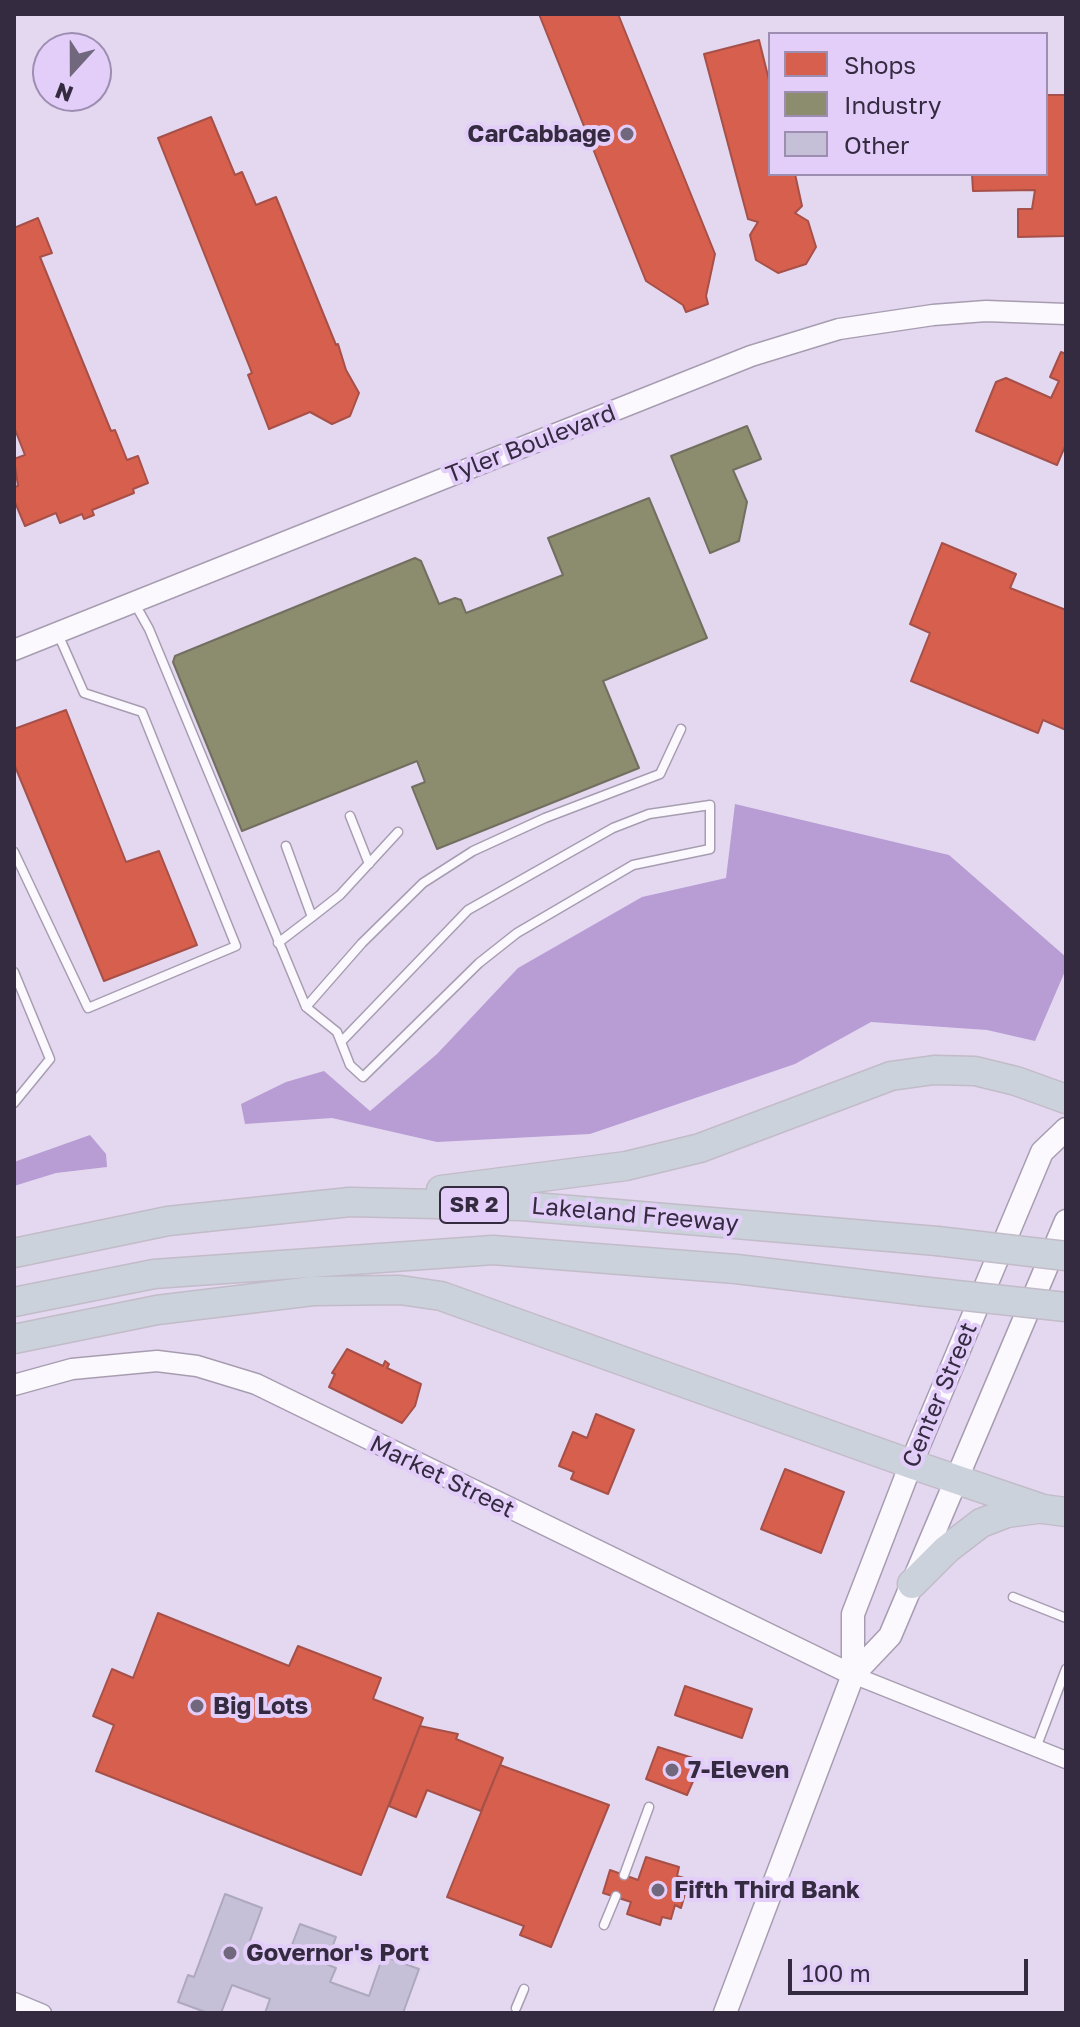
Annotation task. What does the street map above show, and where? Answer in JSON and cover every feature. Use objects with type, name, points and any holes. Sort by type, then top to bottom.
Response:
[{"type":"highway","points":[[350,1202],[626,1166],[700,1148],[891,1076],[934,1070],[975,1071],[1016,1081],[1066,1099]]},
{"type":"highway","name":"Lakeland Freeway","points":[[14,1253],[168,1221],[256,1209],[350,1202],[522,1206],[937,1241],[1066,1256]]},
{"type":"highway","name":"Lakeland Freeway","points":[[14,1302],[154,1274],[493,1250],[736,1269],[1066,1307]]},
{"type":"highway","points":[[14,1339],[157,1310],[313,1291],[400,1290],[472,1305],[911,1464],[1055,1510]]},
{"type":"highway","points":[[912,1584],[947,1549],[981,1523],[1007,1513],[1055,1510]]},
{"type":"main road","name":"Center Street","points":[[725,2013],[853,1675],[853,1614],[911,1464],[1042,1152],[1066,1129]]},
{"type":"main road","name":"Center Street","points":[[853,1675],[890,1636],[1066,1221]]},
{"type":"street","name":"Tyler Boulevard","points":[[14,650],[751,356],[839,329],[959,313],[1066,314]]},
{"type":"street","name":"Market Street","points":[[14,1385],[72,1369],[157,1361],[197,1366],[256,1384],[853,1675]]},
{"type":"street","points":[[853,1675],[1066,1760]]},
{"type":"street","points":[[14,2001],[43,2013]]},
{"type":"lane","points":[[134,603],[149,629],[306,1007],[337,1032],[350,1065],[363,1077],[479,963],[517,933],[633,865],[710,849],[710,805],[649,814],[613,828],[468,910],[341,1042]]},
{"type":"lane","points":[[14,852],[88,1008],[236,946],[142,712],[84,693],[57,633]]},
{"type":"lane","points":[[306,1007],[362,943],[423,883],[473,851],[545,818],[660,774],[681,729]]},
{"type":"lane","points":[[350,816],[369,864]]},
{"type":"lane","points":[[278,943],[340,895],[398,832]]},
{"type":"lane","points":[[286,846],[312,917]]},
{"type":"lane","points":[[14,972],[50,1059],[14,1103]]},
{"type":"lane","points":[[1013,1597],[1066,1618]]},
{"type":"lane","points":[[1036,1749],[1066,1669]]},
{"type":"lane","points":[[624,1875],[649,1807]]},
{"type":"lane","points":[[604,1925],[616,1896]]},
{"type":"lane","points":[[516,2008],[524,1989]]},
{"type":"shaded area","points":[[735,804],[949,855],[1066,957],[1066,969],[1035,1041],[987,1030],[871,1022],[795,1064],[590,1134],[437,1142],[332,1118],[245,1124],[241,1104],[286,1082],[324,1071],[370,1111],[437,1054],[518,968],[642,897],[726,878]]},
{"type":"shaded area","points":[[90,1135],[106,1154],[107,1167],[56,1173],[14,1186],[14,1162]]},
{"type":"building: Shops","name":"CarCabbage","points":[[539,14],[618,14],[715,254],[706,296],[708,304],[686,312],[683,305],[646,281]]},
{"type":"building: Shops","points":[[759,40],[768,76],[768,176],[795,176],[802,206],[795,213],[808,221],[816,247],[806,264],[778,273],[756,260],[750,235],[758,222],[748,219],[704,54]]},
{"type":"building: Shops","points":[[1048,95],[1066,95],[1066,236],[1018,237],[1018,209],[1032,209],[1035,190],[973,191],[972,176],[1048,176]]},
{"type":"building: Shops","points":[[211,117],[235,175],[242,172],[256,205],[276,197],[346,370],[359,393],[350,416],[332,424],[310,412],[269,429],[248,375],[252,373],[158,138]]},
{"type":"building: Shops","points":[[38,218],[52,253],[40,257],[111,431],[115,430],[127,460],[138,456],[148,483],[133,489],[134,493],[92,510],[94,515],[84,519],[82,514],[60,523],[56,513],[25,526],[14,500],[14,487],[18,486],[14,459],[25,455],[14,427],[14,228]]},
{"type":"building: Shops","points":[[1061,352],[1066,354],[1066,444],[1057,465],[976,431],[996,382],[1006,378],[1051,398],[1059,381],[1050,377]]},
{"type":"building: Shops","points":[[942,543],[1016,574],[1010,588],[1066,610],[1066,730],[1043,720],[1038,733],[911,681],[930,633],[910,624]]},
{"type":"building: Shops","points":[[66,710],[126,862],[159,851],[197,945],[104,981],[14,764],[14,729]]},
{"type":"building: Shops","points":[[347,1349],[383,1366],[385,1361],[389,1364],[387,1368],[421,1384],[415,1406],[402,1423],[329,1387],[335,1374],[332,1373]]},
{"type":"building: Shops","points":[[596,1414],[634,1430],[608,1494],[571,1479],[574,1472],[559,1466],[573,1432],[587,1438]]},
{"type":"building: Shops","points":[[785,1469],[844,1492],[821,1553],[761,1529]]},
{"type":"building: Shops","points":[[158,1613],[289,1666],[298,1646],[381,1678],[373,1699],[423,1718],[361,1875],[96,1771],[114,1725],[93,1716],[112,1669],[133,1678]]},
{"type":"building: Shops","points":[[685,1686],[752,1709],[742,1738],[675,1715]]},
{"type":"building: Shops","points":[[420,1726],[458,1734],[456,1739],[503,1758],[481,1811],[427,1790],[416,1817],[389,1806]]},
{"type":"building: Shops","points":[[658,1747],[693,1758],[698,1770],[687,1795],[646,1779]]},
{"type":"building: Shops","points":[[500,1765],[609,1805],[551,1947],[520,1935],[524,1926],[447,1897]]},
{"type":"building: Shops","points":[[646,1857],[679,1867],[677,1876],[684,1878],[680,1892],[685,1894],[681,1908],[675,1905],[671,1919],[662,1917],[660,1925],[627,1914],[631,1902],[603,1893],[610,1870],[638,1880]]},
{"type":"building: Industry","points":[[747,426],[761,459],[733,470],[747,502],[739,541],[710,553],[671,456]]},
{"type":"building: Industry","points":[[649,498],[707,638],[603,681],[639,768],[437,849],[412,787],[425,782],[417,761],[242,831],[173,662],[175,656],[415,558],[421,561],[439,604],[455,598],[461,600],[466,613],[563,575],[548,538]]},
{"type":"building: Other","name":"Governor's Port","points":[[225,1894],[262,1908],[247,1949],[285,1963],[300,1924],[336,1937],[326,1964],[336,1968],[330,1982],[369,1996],[383,1956],[419,1969],[403,2013],[265,2013],[270,1999],[232,1985],[221,2013],[208,2013],[178,2002],[188,1975],[194,1977]]},
{"type":"place","name":"CarCabbage","points":[[627,134]]},
{"type":"place","name":"Big Lots","points":[[197,1706]]},
{"type":"place","name":"7-Eleven","points":[[672,1770]]},
{"type":"place","name":"Fifth Third Bank","points":[[658,1890]]},
{"type":"place","name":"Governor's Port","points":[[230,1953]]}]
